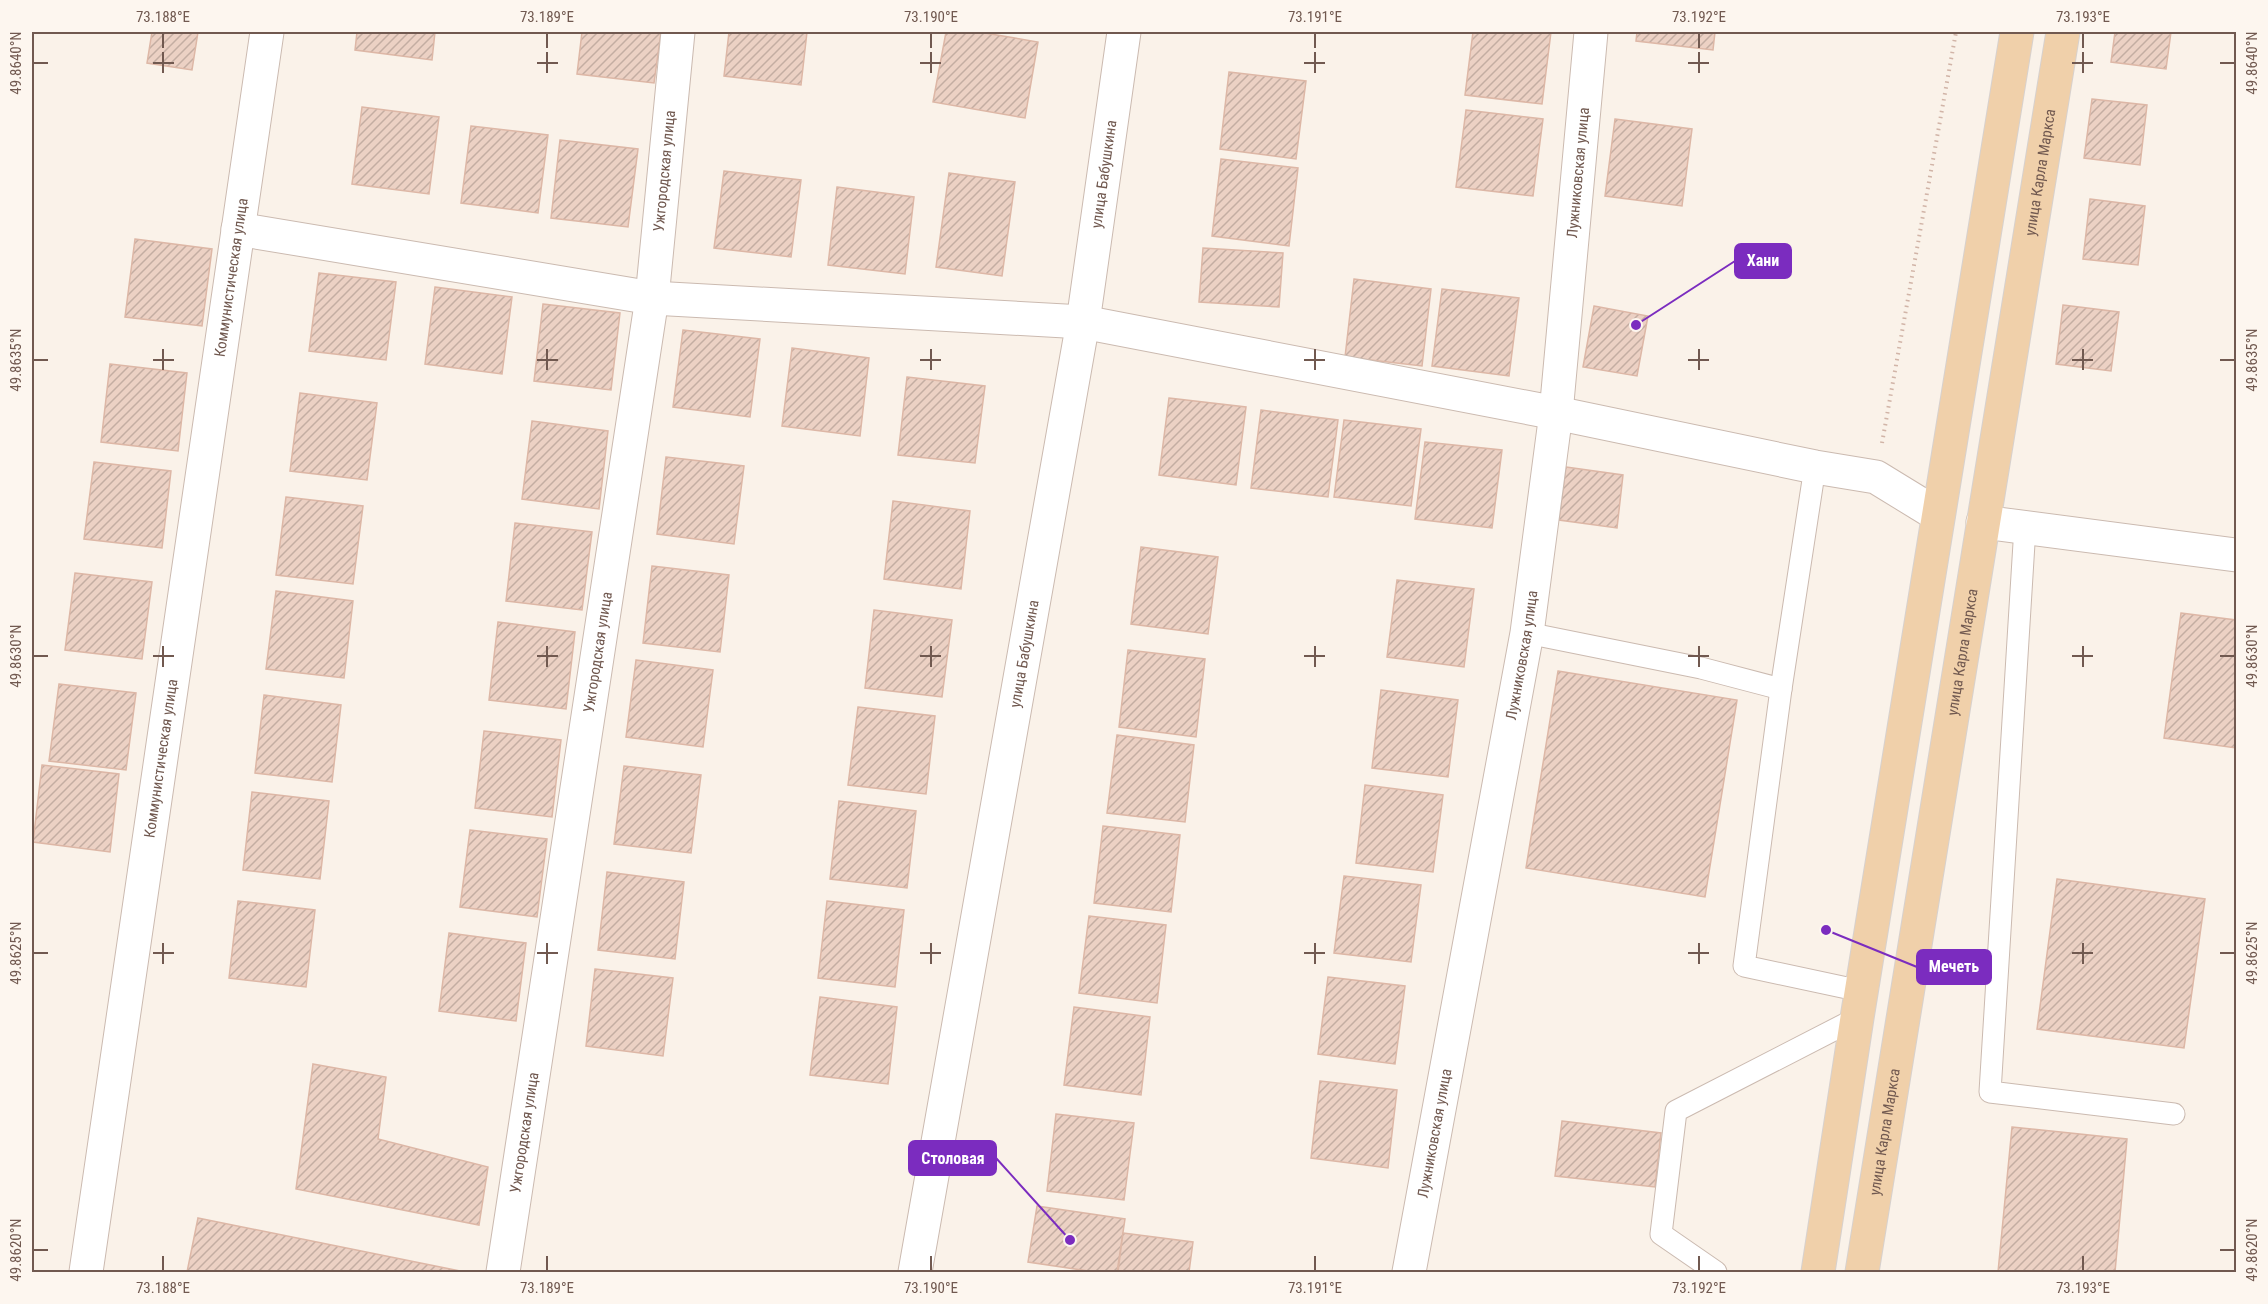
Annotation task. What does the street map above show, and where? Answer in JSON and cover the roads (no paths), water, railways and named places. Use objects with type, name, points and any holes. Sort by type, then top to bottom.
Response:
[{"type":"main road","points":[[1818,1272],[1859,1005],[2017,32]]},
{"type":"main road","name":"улица Карла Маркса","points":[[1862,1272],[2063,32]]},
{"type":"street","name":"Коммунистическая улица","points":[[86,1272],[267,32]]},
{"type":"street","name":"Ужгородская улица","points":[[503,1272],[652,298],[678,32]]},
{"type":"street","name":"улица Бабушкина","points":[[915,1272],[1083,322],[1124,32]]},
{"type":"street","name":"Лужниковская улица","points":[[1409,1272],[1527,633],[1556,413],[1592,32]]},
{"type":"street","points":[[238,229],[652,298],[1083,322],[1556,413],[1815,467],[1876,477],[1938,515]]},
{"type":"street","points":[[1983,522],[2236,555]]},
{"type":"lane","points":[[1815,467],[1781,688],[1744,966],[1859,1005]]},
{"type":"lane","points":[[2025,527],[1990,1092],[2174,1114]]},
{"type":"lane","points":[[1527,633],[1701,668],[1781,688]]},
{"type":"lane","points":[[1716,1272],[1661,1234],[1676,1111],[1859,1005]]},
{"type":"place","name":"Хани","points":[[1636,325]]},
{"type":"place","name":"Мечеть","points":[[1826,930]]},
{"type":"place","name":"Столовая","points":[[1070,1240]]}]
